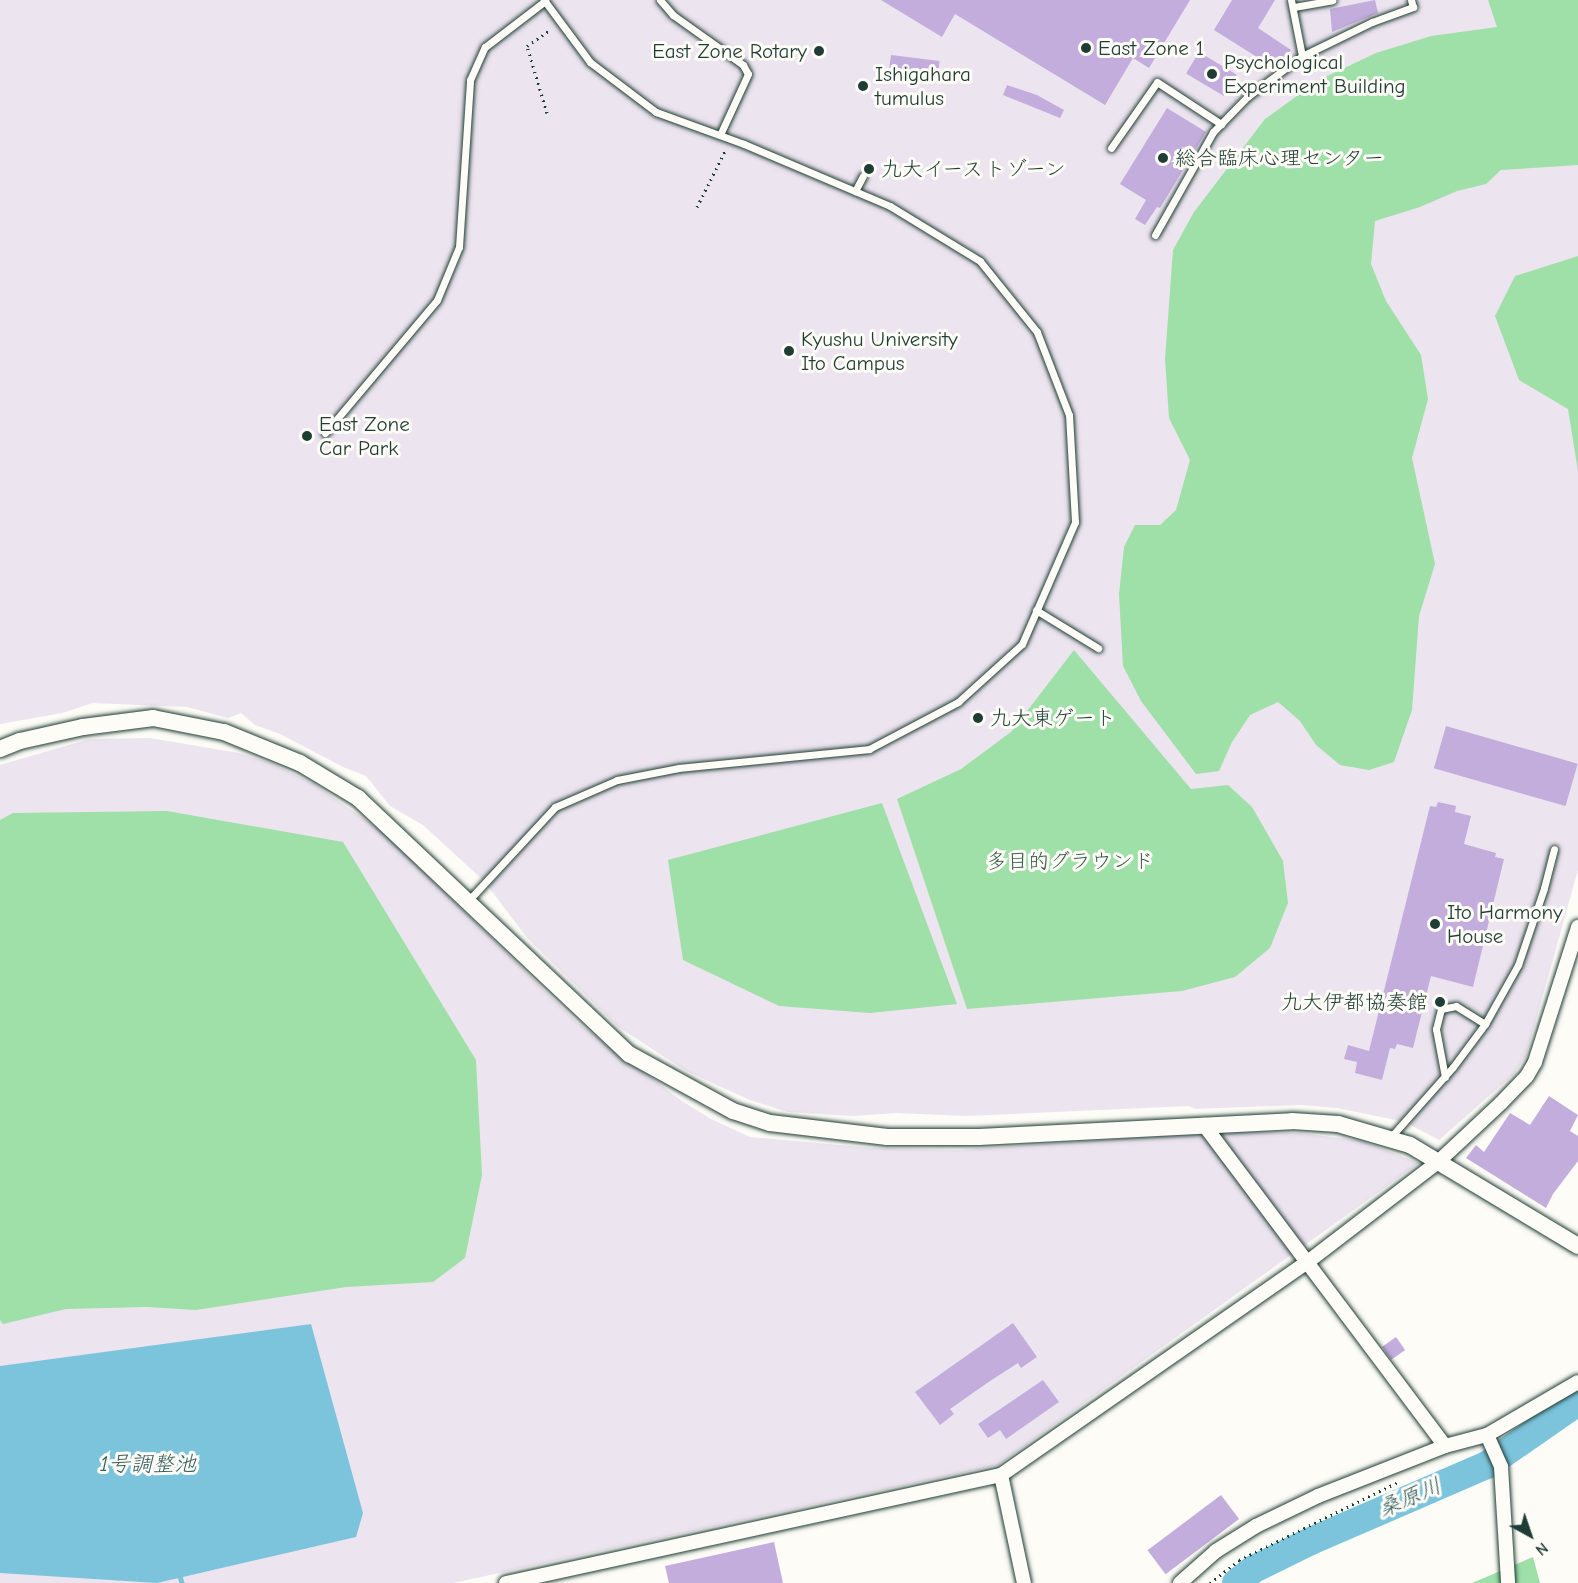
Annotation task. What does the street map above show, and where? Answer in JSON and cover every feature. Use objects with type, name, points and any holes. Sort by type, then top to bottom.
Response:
[{"type":"street","points":[[0,749],[20,741],[83,727],[153,718],[224,732],[300,763],[358,798],[629,1054],[734,1111],[770,1123],[887,1137],[980,1137],[1292,1121],[1338,1124],[1410,1145],[1578,1246]]},
{"type":"street","points":[[506,1583],[1001,1475],[1305,1263],[1438,1161],[1527,1076],[1543,1039],[1578,927]]},
{"type":"street","points":[[1204,1125],[1305,1263],[1445,1446]]},
{"type":"street","points":[[1180,1583],[1216,1551],[1256,1526],[1318,1496],[1445,1446],[1487,1435],[1578,1382]]},
{"type":"street","points":[[1487,1435],[1501,1467],[1508,1583]]},
{"type":"street","points":[[1001,1475],[1024,1583]]},
{"type":"lane","points":[[660,0],[673,15],[743,65],[748,74],[720,135]]},
{"type":"lane","points":[[1302,56],[1293,4],[1332,0]]},
{"type":"lane","points":[[1155,235],[1213,132],[1247,97],[1302,56],[1372,22],[1413,7],[1411,0]]},
{"type":"lane","points":[[325,433],[437,300],[459,248],[470,80],[485,47],[544,1],[590,62],[656,112],[720,135],[890,206],[980,261],[1037,332],[1069,415],[1075,522],[1022,644],[958,702],[870,749],[679,768],[617,780],[555,807],[468,901]]},
{"type":"lane","points":[[1111,148],[1158,82],[1221,124]]},
{"type":"lane","points":[[855,191],[863,176]]},
{"type":"lane","points":[[1036,610],[1098,648]]},
{"type":"lane","points":[[1389,1139],[1445,1077],[1485,1024],[1518,965],[1544,888],[1554,849]]},
{"type":"lane","points":[[1445,1077],[1436,1029],[1441,1010],[1456,1006],[1485,1024]]},
{"type":"path","points":[[547,113],[526,46],[560,22]]},
{"type":"path","points":[[697,207],[731,140]]},
{"type":"path","points":[[1210,1583],[1239,1560],[1405,1478]]},
{"type":"shaded area","name":"Kyushu University Ito Campus","points":[[0,0],[1578,0],[1578,870],[1526,1056],[1514,1074],[1439,1140],[1405,1122],[1337,1108],[1302,1105],[1195,1109],[1189,1106],[967,1116],[897,1113],[853,1116],[788,1112],[750,1100],[686,1071],[617,1026],[528,939],[484,881],[423,825],[390,806],[366,776],[343,767],[280,734],[255,725],[241,713],[228,718],[187,707],[93,703],[62,713],[0,724]]},
{"type":"shaded area","points":[[150,738],[239,753],[271,763],[314,784],[383,832],[577,1022],[682,1101],[711,1119],[750,1137],[872,1148],[959,1150],[1219,1132],[1301,1133],[1362,1141],[1419,1163],[998,1465],[453,1583],[0,1583],[0,765],[89,739]]},
{"type":"green space","points":[[1488,0],[1578,0],[1578,165],[1501,170],[1486,184],[1457,191],[1420,207],[1375,221],[1371,264],[1386,301],[1421,355],[1428,399],[1412,458],[1435,564],[1419,616],[1412,710],[1394,762],[1369,770],[1340,765],[1316,745],[1300,721],[1278,702],[1250,715],[1232,742],[1219,771],[1196,774],[1141,701],[1123,666],[1119,594],[1124,547],[1135,525],[1160,525],[1176,510],[1190,460],[1169,418],[1165,359],[1173,250],[1194,212],[1265,119],[1319,80],[1376,53],[1431,36],[1497,27]]},
{"type":"green space","points":[[1578,256],[1578,471],[1568,409],[1519,380],[1495,316],[1515,276]]},
{"type":"green space","name":"多目的グラウンド","points":[[1074,650],[1191,789],[1228,785],[1252,807],[1283,861],[1288,903],[1270,948],[1235,977],[1182,991],[967,1009],[897,799],[961,769],[1011,732]]},
{"type":"green space","points":[[882,803],[957,1004],[870,1013],[779,1006],[683,960],[668,860]]},
{"type":"green space","points":[[167,811],[343,842],[476,1060],[482,1175],[465,1258],[433,1282],[346,1287],[196,1310],[147,1307],[66,1309],[3,1324],[0,1320],[0,820],[13,813]]},
{"type":"green space","points":[[1533,1557],[1540,1583],[1472,1583]]},
{"type":"water","name":"1号調整池","points":[[311,1324],[363,1513],[356,1537],[157,1583],[0,1573],[0,1366]]},
{"type":"building","name":"East Zone 1","points":[[881,0],[1190,0],[1149,68],[1133,58],[1105,105],[955,14],[942,37]]},
{"type":"building","points":[[1232,0],[1275,0],[1258,28],[1291,50],[1276,69],[1214,30]]},
{"type":"building","points":[[1375,0],[1378,13],[1332,32],[1330,9]]},
{"type":"building","name":"Psychological Experiment Building","points":[[1199,52],[1237,75],[1224,96],[1186,73]]},
{"type":"building","points":[[891,55],[940,61],[937,79],[889,73]]},
{"type":"building","points":[[1007,85],[1037,95],[1064,110],[1060,118],[1003,95]]},
{"type":"building","name":"総合臨床心理センター","points":[[1167,108],[1206,132],[1160,208],[1157,207],[1145,225],[1135,219],[1146,200],[1120,184]]},
{"type":"building","points":[[1446,726],[1578,764],[1566,806],[1434,768]]},
{"type":"building","name":"Ito Harmony House","points":[[1438,802],[1456,806],[1455,812],[1471,816],[1464,844],[1496,853],[1495,857],[1504,859],[1473,987],[1431,976],[1413,1048],[1397,1044],[1395,1049],[1390,1048],[1382,1080],[1355,1073],[1357,1062],[1344,1059],[1348,1045],[1369,1051],[1430,806],[1436,807]]},
{"type":"building","points":[[1549,1096],[1578,1115],[1570,1131],[1578,1136],[1578,1161],[1553,1194],[1546,1208],[1466,1158],[1476,1145],[1484,1152],[1510,1113],[1530,1125]]},
{"type":"building","points":[[1013,1323],[1037,1357],[1021,1368],[1018,1363],[950,1409],[954,1414],[940,1425],[915,1392]]},
{"type":"building","points":[[1396,1337],[1405,1350],[1391,1360],[1382,1347]]},
{"type":"building","points":[[1043,1380],[1059,1402],[1006,1439],[1000,1430],[988,1438],[978,1424]]},
{"type":"building","points":[[1221,1495],[1239,1519],[1166,1574],[1148,1550]]},
{"type":"building","points":[[774,1542],[783,1583],[669,1583],[665,1566]]},
{"type":"waterway","name":"桑原川","points":[[1236,1583],[1254,1569],[1311,1541],[1487,1465],[1578,1402]]},
{"type":"waterway","points":[[179,1573],[182,1583]]},
{"type":"place","name":"East Zone 1","points":[[1086,48]]},
{"type":"place","name":"East Zone Rotary","points":[[819,51]]},
{"type":"place","name":"Psychological Experiment Building","points":[[1212,74]]},
{"type":"place","name":"Ishigahara tumulus","points":[[863,86]]},
{"type":"place","name":"総合臨床心理センター","points":[[1163,158]]},
{"type":"place","name":"九大イーストゾーン","points":[[869,169]]},
{"type":"place","name":"Kyushu University Ito Campus","points":[[789,351]]},
{"type":"place","name":"East Zone Car Park","points":[[307,436]]},
{"type":"place","name":"九大東ゲート","points":[[978,718]]},
{"type":"place","name":"Ito Harmony House","points":[[1435,924]]},
{"type":"place","name":"九大伊都協奏館","points":[[1440,1002]]}]
